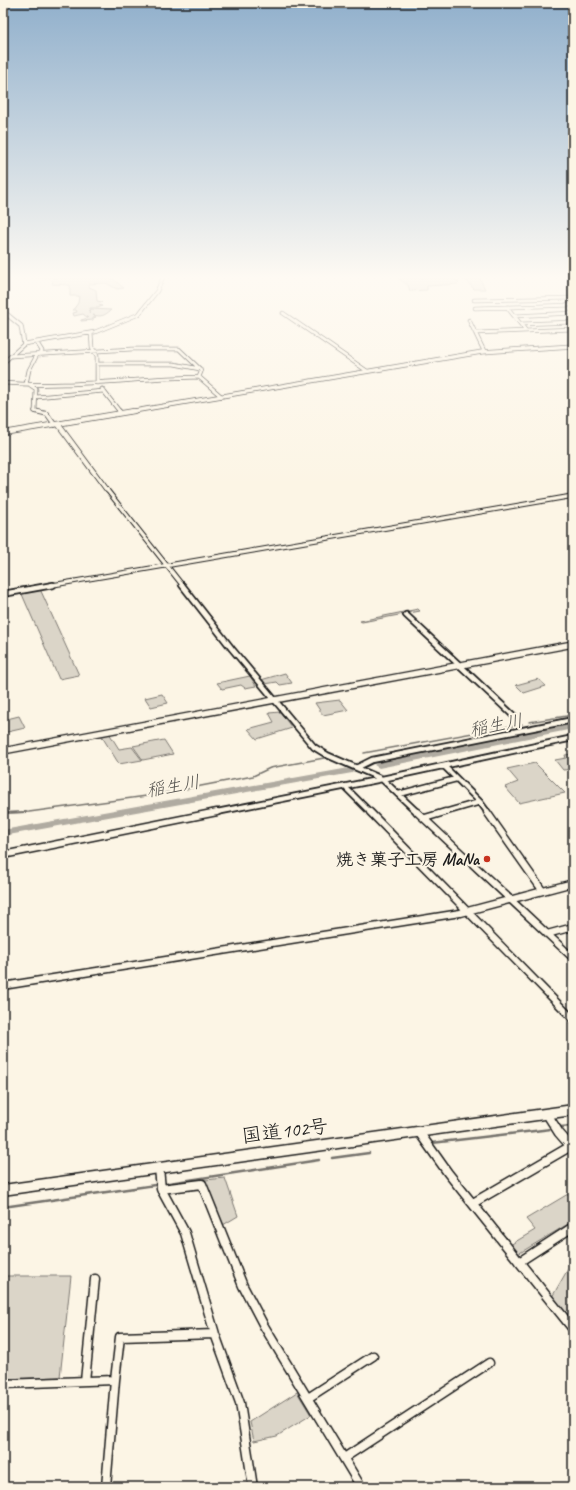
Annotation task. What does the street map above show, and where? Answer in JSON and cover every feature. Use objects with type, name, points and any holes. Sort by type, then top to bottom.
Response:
[{"type":"highway","name":"国道102号","points":[[3,1190],[573,1110]]},
{"type":"street","points":[[3,363],[21,347]]},
{"type":"street","points":[[26,384],[29,370],[42,351],[39,347]]},
{"type":"street","points":[[92,347],[97,356],[98,364],[97,384],[121,413]]},
{"type":"street","points":[[332,347],[367,371]]},
{"type":"street","points":[[481,347],[484,352]]},
{"type":"street","points":[[3,433],[484,352],[565,347]]},
{"type":"street","points":[[11,356],[95,351],[179,349],[182,350],[185,357],[200,368]]},
{"type":"street","points":[[98,364],[174,364],[200,368]]},
{"type":"street","points":[[199,377],[201,372],[200,368]]},
{"type":"street","points":[[3,383],[30,385],[97,384],[152,378],[199,377],[221,396]]},
{"type":"street","points":[[30,385],[36,389],[35,411],[44,412],[50,415],[232,649],[305,738],[317,750],[382,779],[573,958]]},
{"type":"street","points":[[36,397],[104,391]]},
{"type":"street","points":[[3,594],[573,496]]},
{"type":"street","points":[[406,615],[516,718]]},
{"type":"street","points":[[3,751],[573,644]]},
{"type":"street","points":[[358,767],[372,760],[573,720]]},
{"type":"street","points":[[3,855],[382,779],[573,738]]},
{"type":"street","points":[[444,766],[480,802],[542,890]]},
{"type":"street","points":[[399,794],[456,779]]},
{"type":"street","points":[[345,786],[573,1018]]},
{"type":"street","points":[[424,818],[480,802]]},
{"type":"street","points":[[3,986],[468,911],[542,890],[573,883]]},
{"type":"street","points":[[547,934],[573,927]]},
{"type":"street","points":[[473,1203],[572,1147],[559,1133],[547,1114]]},
{"type":"street","points":[[420,1132],[448,1172],[573,1329]]},
{"type":"street","points":[[159,1167],[161,1189],[185,1233],[215,1334],[240,1403],[253,1487]]},
{"type":"street","points":[[161,1189],[202,1184],[243,1286],[264,1326],[361,1487]]},
{"type":"street","points":[[519,1262],[573,1227]]},
{"type":"street","points":[[85,1381],[95,1279]]},
{"type":"street","points":[[106,1487],[120,1337],[215,1334]]},
{"type":"street","points":[[308,1398],[373,1356]]},
{"type":"street","points":[[344,1458],[488,1363]]},
{"type":"street","points":[[3,1384],[115,1380]]},
{"type":"shaded area","points":[[40,589],[79,675],[59,679],[21,592]]},
{"type":"shaded area","points":[[418,609],[420,611],[362,622],[360,621]]},
{"type":"shaded area","points":[[285,673],[292,683],[280,685],[277,682],[265,684],[261,680]]},
{"type":"shaded area","points":[[250,676],[256,686],[245,688],[241,685],[222,689],[217,683]]},
{"type":"shaded area","points":[[538,679],[546,686],[524,693],[516,685]]},
{"type":"shaded area","points":[[162,694],[168,703],[151,707],[145,698]]},
{"type":"shaded area","points":[[340,700],[348,710],[323,715],[315,703]]},
{"type":"shaded area","points":[[280,712],[292,728],[257,739],[248,729],[274,722],[269,713]]},
{"type":"shaded area","points":[[19,716],[25,728],[3,733],[3,720]]},
{"type":"shaded area","points":[[109,733],[119,749],[132,747],[142,760],[119,764],[101,735]]},
{"type":"shaded area","points":[[164,740],[173,754],[143,760],[133,746]]},
{"type":"shaded area","points":[[573,754],[573,769],[563,770],[555,760],[566,758],[565,755]]},
{"type":"shaded area","points":[[535,763],[565,793],[519,803],[505,787],[518,782],[507,769]]},
{"type":"shaded area","points":[[225,1178],[238,1216],[223,1225],[205,1180]]},
{"type":"shaded area","points":[[573,1191],[573,1221],[518,1254],[510,1245],[535,1230],[526,1219]]},
{"type":"shaded area","points":[[568,1269],[572,1272],[573,1271],[573,1324],[552,1297]]},
{"type":"shaded area","points":[[3,1276],[71,1276],[60,1377],[3,1379]]},
{"type":"shaded area","points":[[297,1392],[311,1415],[277,1436],[254,1441],[250,1422]]},
{"type":"waterway","points":[[561,496],[573,494]]},
{"type":"waterway","points":[[529,722],[573,715]]},
{"type":"waterway","points":[[364,753],[522,724]]},
{"type":"waterway","name":"稲生川","points":[[379,765],[573,726]]},
{"type":"waterway","points":[[26,812],[3,813],[29,812],[154,795],[253,776],[270,768],[324,758]]},
{"type":"waterway","name":"稲生川","points":[[3,833],[349,771]]},
{"type":"waterway","points":[[560,1127],[573,1126]]},
{"type":"waterway","points":[[432,1143],[551,1129]]},
{"type":"waterway","points":[[332,1158],[369,1153]]},
{"type":"waterway","points":[[169,1183],[319,1160]]},
{"type":"waterway","points":[[3,1207],[155,1185]]},
{"type":"place","name":"焼き菓子工房 MaNa","points":[[487,859]]}]
